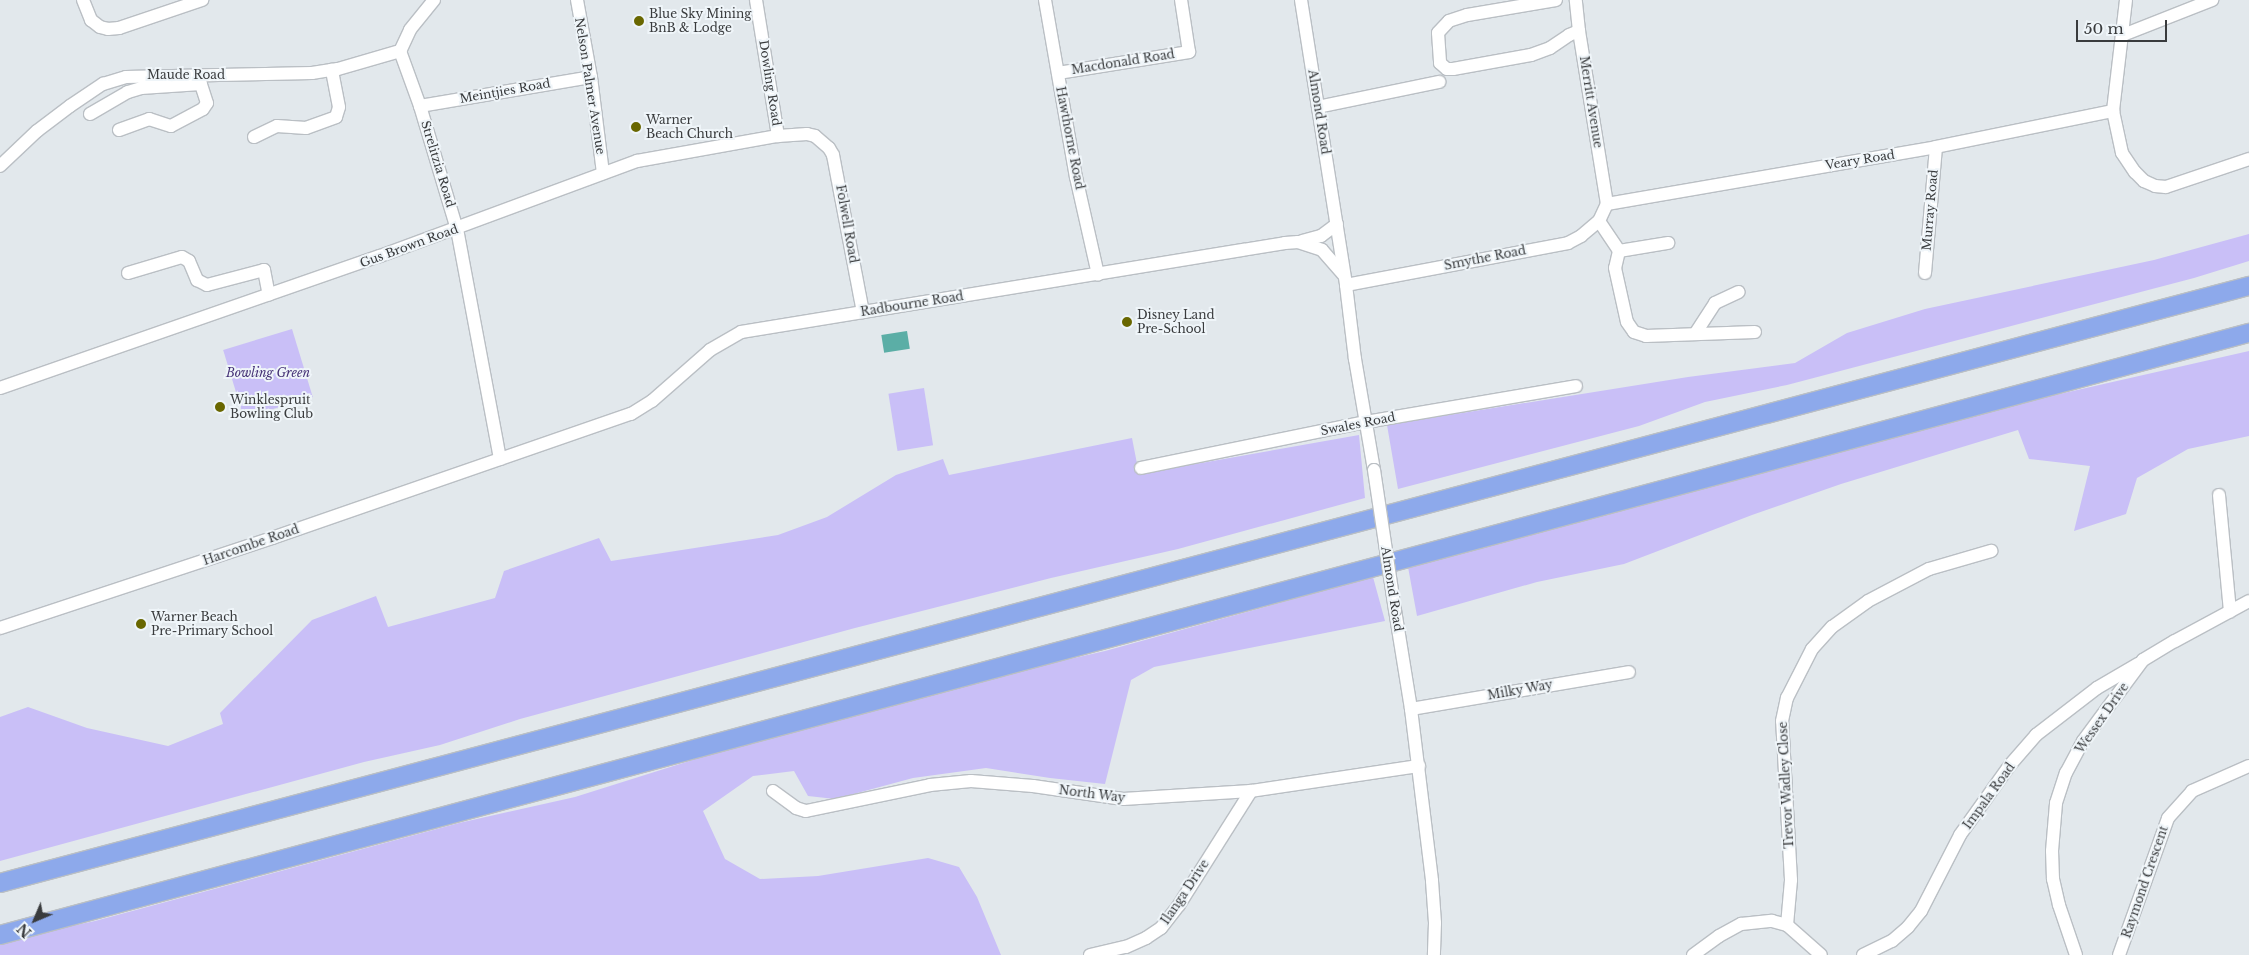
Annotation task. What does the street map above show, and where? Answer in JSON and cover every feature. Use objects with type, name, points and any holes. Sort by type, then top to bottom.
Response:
[{"type":"highway","points":[[2214,296],[2232,284],[2249,278]]},
{"type":"highway","points":[[0,883],[2249,286]]},
{"type":"highway","points":[[0,935],[2249,333]]},
{"type":"street","points":[[83,0],[91,20],[100,27],[119,28],[202,0]]},
{"type":"street","points":[[400,51],[410,30],[434,0]]},
{"type":"street","name":"Nelson Palmer Avenue","points":[[576,0],[591,76],[603,173]]},
{"type":"street","name":"Dowling Road","points":[[756,0],[778,136]]},
{"type":"street","name":"Hawthorne Road","points":[[1045,0],[1098,275]]},
{"type":"street","name":"Macdonald Road","points":[[1058,73],[1189,52],[1180,0]]},
{"type":"street","name":"Almond Road","points":[[1301,0],[1411,709],[1432,881],[1435,923],[1434,955]]},
{"type":"street","points":[[1556,0],[1467,15],[1449,21],[1438,33],[1440,62],[1448,69],[1453,69],[1531,55],[1550,48],[1569,35],[1579,31]]},
{"type":"street","name":"Merritt Avenue","points":[[1579,0],[1579,31],[1607,204]]},
{"type":"street","points":[[2126,0],[2113,111],[2122,153],[2135,172],[2144,181],[2155,186],[2166,187],[2249,160]]},
{"type":"street","points":[[2123,36],[2212,0]]},
{"type":"street","name":"Maude Road","points":[[0,166],[37,131],[103,84],[140,75],[199,79],[332,70],[400,51]]},
{"type":"street","name":"Strelitzia Road","points":[[400,51],[420,106],[457,229],[500,458]]},
{"type":"street","points":[[254,137],[277,126],[306,128],[336,117],[339,107],[332,70]]},
{"type":"street","name":"Meintjies Road","points":[[420,106],[591,76]]},
{"type":"street","points":[[90,114],[128,92],[141,88],[199,79],[207,103],[203,109],[171,126],[149,119],[119,130]]},
{"type":"street","points":[[1318,107],[1439,82]]},
{"type":"street","name":"Veary Road","points":[[1607,204],[1936,147],[2113,111]]},
{"type":"street","name":"Gus Brown Road","points":[[0,388],[457,229],[638,161],[778,136],[807,134],[822,141]]},
{"type":"street","name":"Folwell Road","points":[[822,141],[829,148],[837,166],[863,312]]},
{"type":"street","name":"Murray Road","points":[[1925,273],[1936,147]]},
{"type":"street","name":"Smythe Road","points":[[1345,280],[1568,243],[1582,236],[1599,221],[1607,204]]},
{"type":"street","points":[[1599,221],[1619,251],[1615,268],[1630,328],[1634,332],[1646,336],[1755,332]]},
{"type":"street","points":[[1298,242],[1321,236],[1337,224]]},
{"type":"street","name":"Radbourne Road","points":[[500,458],[631,414],[652,401],[710,350],[741,332],[1298,242],[1322,250],[1345,280]]},
{"type":"street","points":[[1619,251],[1668,243]]},
{"type":"street","points":[[128,273],[182,257],[189,261],[198,280],[207,285],[264,270],[269,295]]},
{"type":"street","points":[[1695,334],[1714,303],[1739,292]]},
{"type":"street","name":"Swales Road","points":[[1141,468],[1366,422],[1576,386]]},
{"type":"street","name":"Harcombe Road","points":[[0,628],[272,538],[500,458]]},
{"type":"street","points":[[2219,495],[2230,611]]},
{"type":"street","name":"Trevor Wadley Close","points":[[1787,925],[1791,880],[1782,720],[1786,698],[1812,649],[1832,627],[1868,601],[1929,569],[1991,551]]},
{"type":"street","name":"Wessex Drive","points":[[2076,955],[2058,905],[2053,879],[2052,852],[2056,803],[2066,773],[2084,741],[2143,660],[2249,601]]},
{"type":"street","name":"Impala Road","points":[[1863,955],[1892,941],[1922,911],[1960,835],[2010,765],[2036,735],[2097,688],[2143,660]]},
{"type":"street","name":"Milky Way","points":[[1411,709],[1629,672]]},
{"type":"street","name":"North Way","points":[[773,791],[796,808],[806,811],[930,785],[971,781],[1033,786],[1122,799],[1251,791],[1418,766]]},
{"type":"street","name":"Raymond Crescent","points":[[2119,955],[2168,818],[2192,792],[2249,766]]},
{"type":"street","name":"Ilanga Drive","points":[[1090,955],[1126,947],[1146,938],[1161,928],[1179,905],[1251,791]]},
{"type":"street","points":[[1693,955],[1719,936],[1741,924],[1772,921],[1787,925],[1821,955]]},
{"type":"green space","points":[[2249,234],[2249,261],[2194,278],[1787,385],[1705,402],[1639,426],[1398,489],[1387,425],[1688,377],[1795,363],[1847,333],[1925,309],[2154,260]]},
{"type":"green space","name":"Bowling Green","points":[[292,329],[313,397],[244,418],[223,350]]},
{"type":"green space","points":[[2249,351],[2249,436],[2188,449],[2137,478],[2126,514],[2074,531],[2090,466],[2029,459],[2018,430],[1841,484],[1752,515],[1624,564],[1537,582],[1417,616],[1408,567],[2042,398]]},
{"type":"green space","points":[[924,388],[933,445],[898,451],[888,394]]},
{"type":"green space","points":[[1359,435],[1365,498],[1178,549],[1051,578],[855,628],[520,719],[440,745],[364,762],[0,861],[0,717],[28,707],[87,728],[168,746],[223,724],[220,713],[312,620],[376,596],[388,627],[495,598],[504,571],[599,538],[611,561],[778,535],[827,517],[896,475],[943,459],[949,475],[1132,438],[1139,474]]},
{"type":"green space","points":[[1373,577],[1385,621],[1154,667],[1131,680],[1105,784],[986,768],[913,778],[835,799],[808,796],[794,771],[753,776],[703,811],[725,859],[760,879],[818,876],[928,858],[959,867],[977,897],[1001,955],[0,955],[0,941],[95,921],[459,823],[575,797],[702,757],[986,678],[1105,651]]},
{"type":"shaded area","points":[[907,331],[910,349],[884,353],[881,335]]},
{"type":"place","name":"Blue Sky Mining BnB & Lodge","points":[[639,21]]},
{"type":"place","name":"Warner Beach Church","points":[[636,127]]},
{"type":"place","name":"Disney Land Pre-School","points":[[1127,322]]},
{"type":"place","name":"Winklespruit Bowling Club","points":[[220,407]]},
{"type":"place","name":"Warner Beach Pre-Primary School","points":[[141,624]]}]
